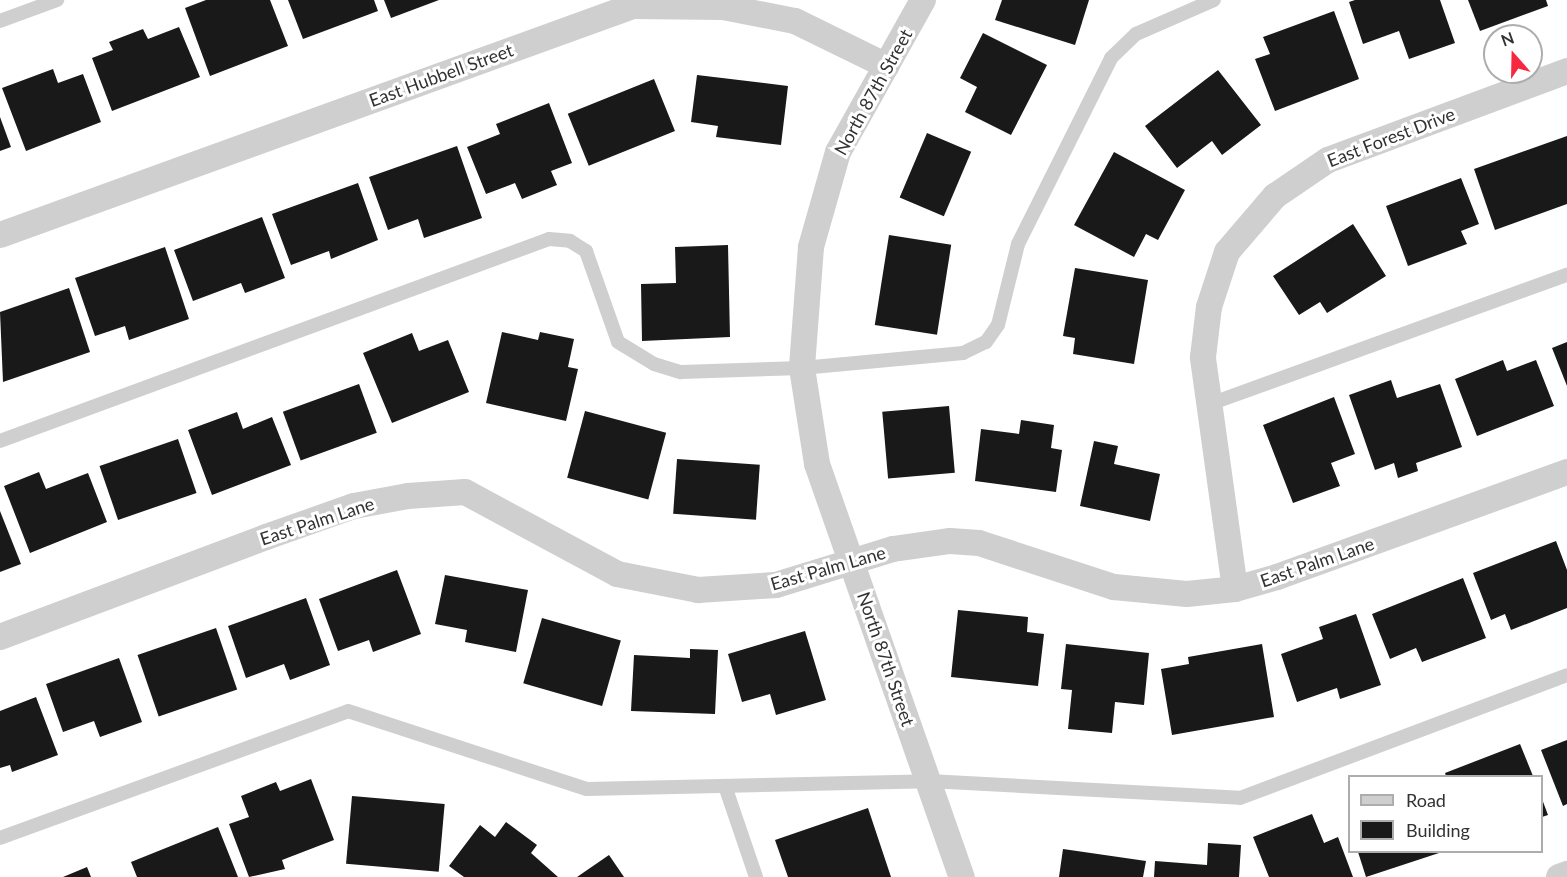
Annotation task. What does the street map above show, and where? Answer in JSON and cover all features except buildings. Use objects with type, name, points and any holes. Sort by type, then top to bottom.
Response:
[{"type":"street","name":"North 87th Street","points":[[923,0],[838,152],[825,192],[804,293],[802,368],[818,464],[962,877]]},
{"type":"street","name":"East Hubbell Street","points":[[0,235],[633,3],[723,7],[795,21],[887,66]]},
{"type":"street","name":"East Forest Drive","points":[[1235,589],[1207,405],[1203,357],[1223,263],[1275,196],[1328,160],[1567,70]]},
{"type":"street","name":"East Palm Lane","points":[[0,637],[343,510],[408,496],[465,492],[617,574],[698,590],[776,585],[852,562],[950,541],[979,543],[1114,587],[1187,594],[1235,589],[1567,472]]},
{"type":"street","points":[[1559,877],[1567,874]]},
{"type":"lane","points":[[0,21],[57,0]]},
{"type":"lane","points":[[0,441],[549,239],[570,241],[586,251],[618,342],[634,354],[681,372],[802,368],[963,352],[986,342],[999,325],[1018,244],[1111,58],[1136,34],[1214,0]]},
{"type":"lane","points":[[1207,405],[1567,275]]},
{"type":"lane","points":[[0,838],[348,711],[587,789],[928,781],[1240,798],[1567,675]]},
{"type":"lane","points":[[725,786],[756,877]]}]
